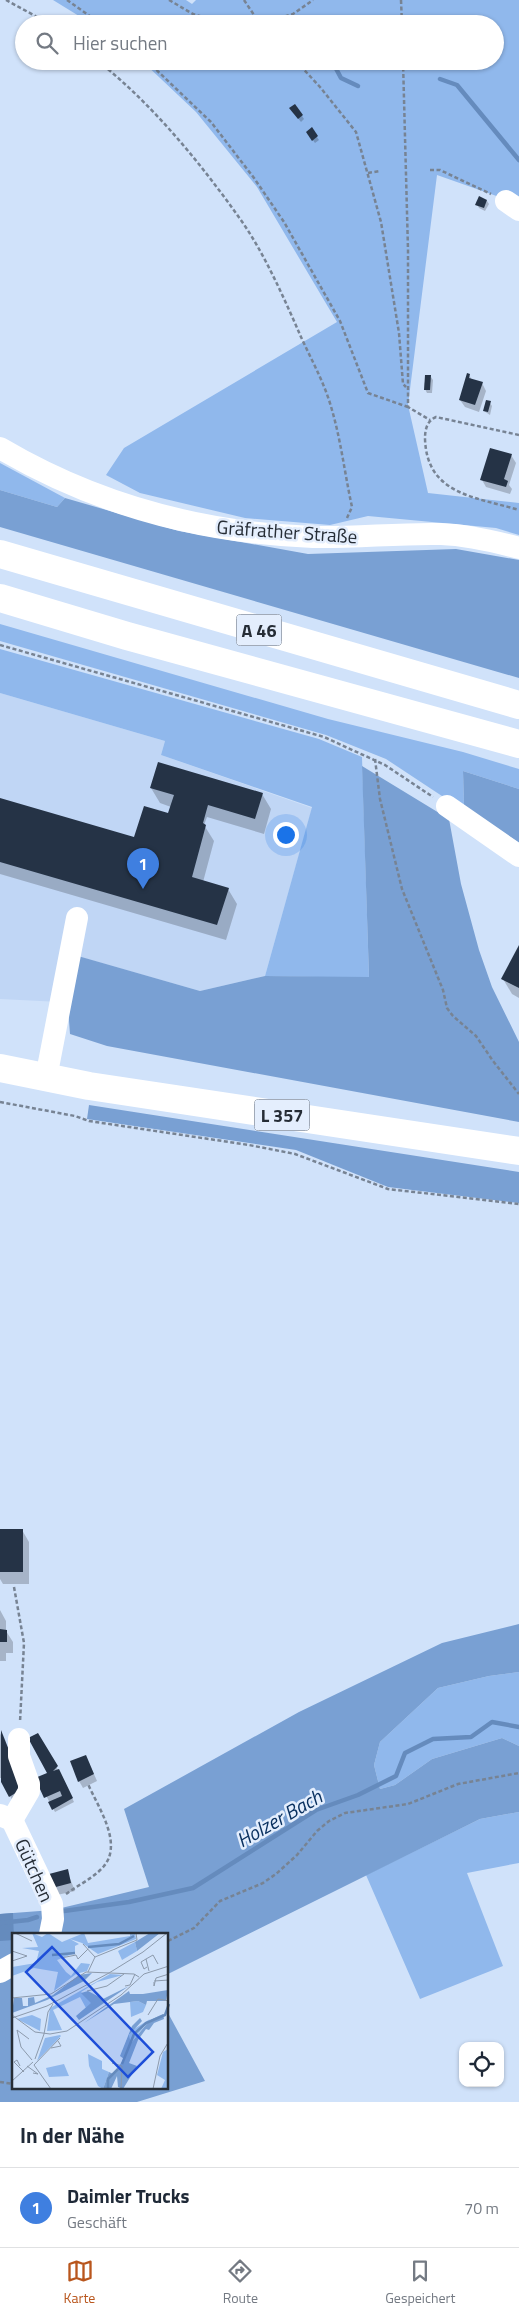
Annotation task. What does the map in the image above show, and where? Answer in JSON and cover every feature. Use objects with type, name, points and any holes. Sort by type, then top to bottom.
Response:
[{"type":"main road","name":"A 46","points":[[0,554],[519,706]]},
{"type":"main road","name":"A 46","points":[[0,598],[127,636],[519,744]]},
{"type":"main road","points":[[0,612],[22,618],[127,636]]},
{"type":"main road","name":"L 357","points":[[0,1068],[46,1078],[519,1151]]},
{"type":"street","name":"Gräfrather Straße","points":[[0,448],[38,470],[76,487],[134,508],[186,523],[250,533],[338,537],[440,534],[495,541],[519,548]]},
{"type":"street","points":[[447,806],[519,856]]},
{"type":"street","points":[[46,1078],[77,918]]},
{"type":"street","points":[[6,1817],[29,1791],[29,1784],[19,1756],[19,1739]]},
{"type":"street","name":"Gütchen","points":[[6,1817],[52,1904],[53,1919],[50,1933]]},
{"type":"street","points":[[0,1972],[12,1965]]},
{"type":"path","points":[[6,0],[34,15]]},
{"type":"path","points":[[68,0],[89,15]]},
{"type":"path","points":[[169,0],[196,15]]},
{"type":"path","points":[[244,0],[254,15]]},
{"type":"path","points":[[290,15],[313,0]]},
{"type":"path","points":[[401,0],[402,15]]},
{"type":"path","points":[[109,70],[129,86],[176,137],[239,217],[288,303],[302,338],[312,356],[332,410],[352,507],[338,537]]},
{"type":"path","points":[[156,70],[211,122],[284,222],[340,321],[368,394],[408,406],[430,420]]},
{"type":"path","points":[[304,70],[351,123],[356,132],[386,246],[399,333],[403,384],[407,388]]},
{"type":"path","points":[[403,70],[408,250],[408,406]]},
{"type":"path","points":[[430,170],[440,170],[512,206]]},
{"type":"path","points":[[368,173],[380,171]]},
{"type":"path","points":[[519,435],[444,417],[436,417],[430,420],[426,430],[426,449],[431,468],[438,478],[457,491],[519,510]]},
{"type":"path","points":[[0,645],[324,737],[385,764],[447,806]]},
{"type":"path","points":[[375,759],[380,799],[402,889],[443,990],[448,1008],[453,1016],[476,1036],[519,1094]]},
{"type":"path","points":[[0,1102],[75,1116],[90,1121],[249,1145],[295,1154],[388,1189],[519,1204]]},
{"type":"path","points":[[14,1587],[24,1643],[19,1739]]},
{"type":"path","points":[[169,1940],[194,1928],[220,1901],[263,1883],[276,1874],[329,1821],[345,1813],[408,1804],[458,1784],[519,1773]]},
{"type":"path","points":[[52,1904],[97,1872],[110,1855],[110,1835],[88,1784]]},
{"type":"shaded area","points":[[53,0],[186,0],[192,4],[196,0],[519,0],[519,207],[505,199],[437,175],[408,405],[428,493],[519,503],[519,535],[496,528],[368,516],[330,525],[245,518],[140,493],[106,475],[124,448],[337,322],[257,187],[196,112],[152,70],[504,70],[504,15],[77,15]]},
{"type":"shaded area","points":[[0,463],[65,498],[57,507],[0,490]]},
{"type":"shaded area","points":[[0,490],[57,507],[65,498],[179,531],[308,554],[456,549],[519,560],[519,678],[0,527]]},
{"type":"shaded area","points":[[0,624],[328,719],[463,752],[519,769],[519,789],[463,771],[464,806],[445,798],[386,759],[326,735],[0,641]]},
{"type":"shaded area","points":[[0,649],[319,739],[362,757],[369,978],[265,976],[312,807],[161,755],[165,741],[0,693]]},
{"type":"shaded area","points":[[0,693],[165,741],[161,755],[312,808],[265,976],[200,991],[70,954],[60,1002],[0,999]]},
{"type":"shaded area","points":[[362,766],[449,819],[461,884],[479,950],[492,987],[519,1042],[519,1122],[107,1046],[70,1034],[68,1007],[78,956],[200,991],[265,976],[369,977]]},
{"type":"shaded area","points":[[463,771],[519,789],[519,843],[464,806]]},
{"type":"shaded area","points":[[89,1105],[519,1172],[519,1203],[388,1187],[296,1150],[87,1119]]},
{"type":"shaded area","points":[[519,1624],[519,1672],[489,1676],[438,1688],[380,1742],[374,1765],[380,1789],[395,1785],[432,1759],[502,1738],[519,1746],[519,1812],[480,1819],[169,1974],[169,1933],[12,1933],[12,2090],[169,2090],[169,2015],[205,2081],[137,2102],[0,2102],[0,1914],[53,1910],[149,1887],[124,1809],[299,1712],[442,1643]]},
{"type":"shaded area","points":[[519,1672],[519,1746],[502,1738],[432,1759],[395,1785],[380,1789],[374,1765],[380,1742],[438,1688],[489,1676]]},
{"type":"shaded area","points":[[519,1812],[519,1863],[467,1873],[503,1966],[420,1999],[366,1875],[480,1819]]},
{"type":"shaded area","points":[[13,1913],[12,1940],[0,1941],[0,1914]]},
{"type":"building","points":[[295,104],[303,115],[298,119],[289,108]]},
{"type":"building","points":[[312,127],[318,136],[312,141],[306,132]]},
{"type":"building","points":[[479,196],[487,200],[484,208],[475,205]]},
{"type":"building","points":[[467,373],[470,374],[469,378],[483,382],[475,405],[459,400]]},
{"type":"building","points":[[425,375],[431,375],[430,390],[424,390]]},
{"type":"building","points":[[486,400],[491,401],[488,412],[483,411]]},
{"type":"building","points":[[490,448],[512,454],[504,479],[508,481],[506,487],[480,480]]},
{"type":"building","points":[[158,762],[263,793],[255,819],[208,805],[203,823],[206,825],[192,877],[229,888],[217,925],[0,862],[0,798],[134,837],[144,806],[168,813],[174,795],[150,788]]},
{"type":"building","points":[[519,945],[519,988],[501,979]]},
{"type":"building","points":[[0,1529],[23,1529],[23,1572],[0,1572]]},
{"type":"building","points":[[0,1629],[7,1630],[7,1642],[0,1642]]},
{"type":"building","points":[[1,1730],[24,1788],[9,1797],[1,1782]]},
{"type":"building","points":[[38,1733],[58,1766],[53,1771],[59,1769],[73,1798],[52,1810],[48,1802],[62,1796],[60,1791],[44,1798],[35,1778],[47,1773],[28,1738]]},
{"type":"building","points":[[86,1755],[94,1774],[78,1782],[70,1761]]},
{"type":"building","points":[[68,1869],[71,1883],[52,1888],[49,1874]]},
{"type":"waterway","points":[[337,70],[341,78],[358,86]]},
{"type":"waterway","points":[[440,79],[457,85],[519,160]]},
{"type":"waterway","name":"Holzer Bach","points":[[64,1911],[129,1902],[193,1888],[316,1810],[358,1795],[396,1776],[405,1753],[433,1739],[471,1737],[492,1722],[519,1727]]},
{"type":"waterway","name":"Holzer Bach","points":[[0,1923],[28,1920],[37,1917]]},
{"type":"place","name":"Daimler Trucks","points":[[143,889]]}]
